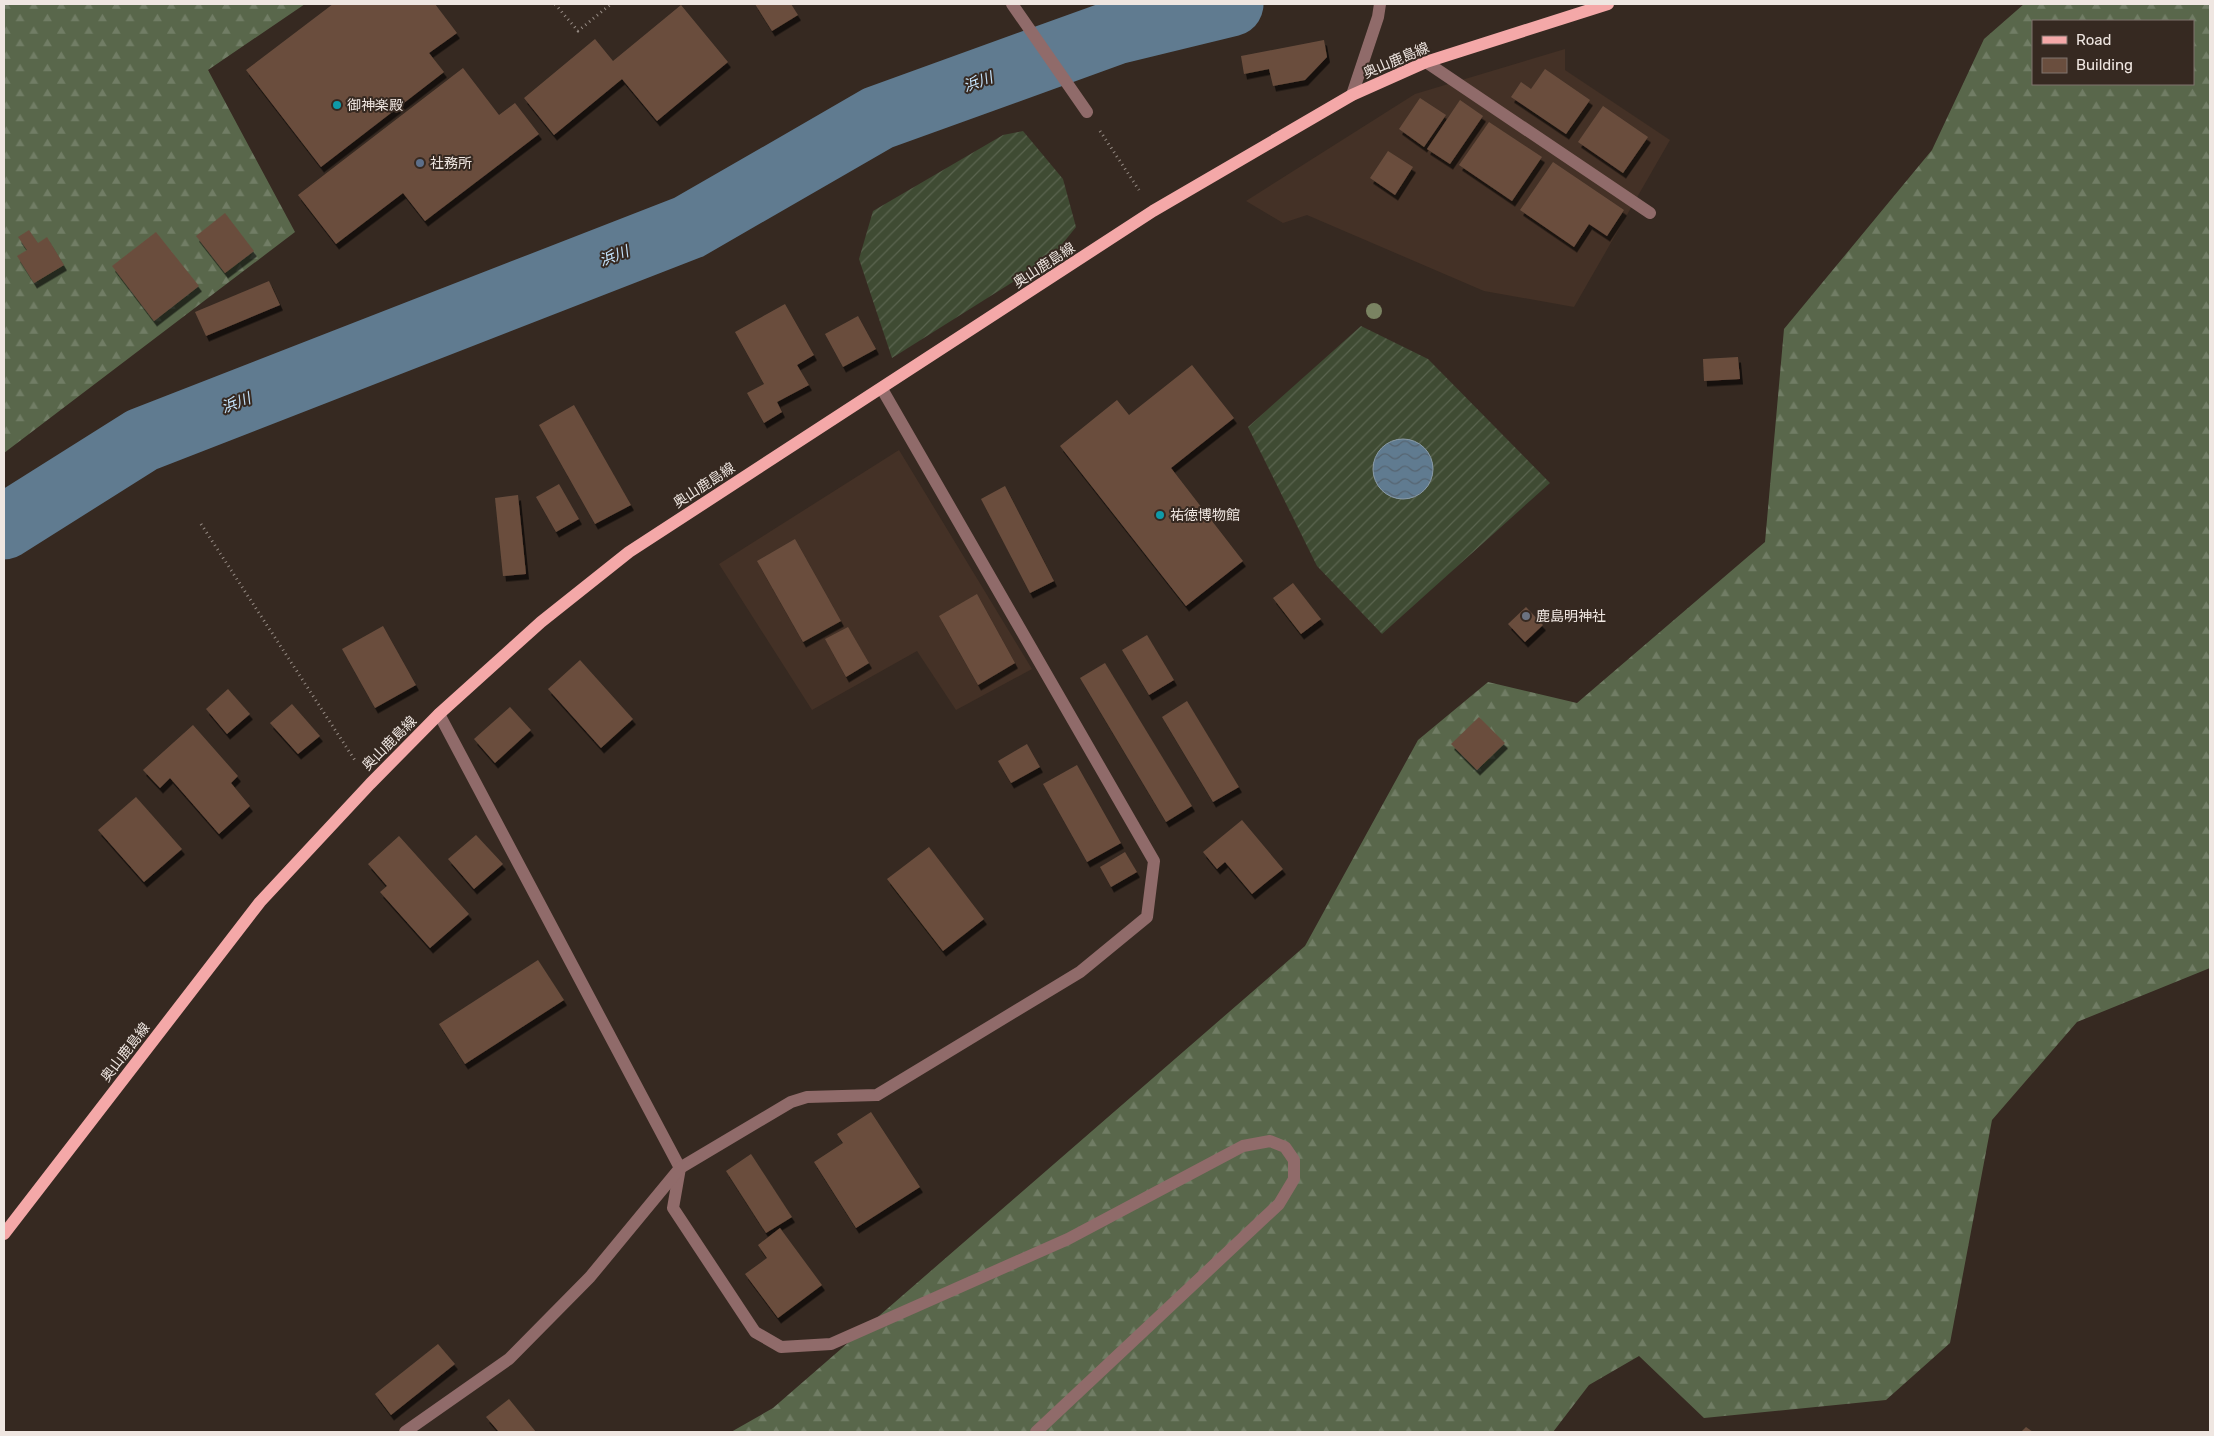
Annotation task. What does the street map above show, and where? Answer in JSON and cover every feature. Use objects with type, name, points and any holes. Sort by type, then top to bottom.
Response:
[{"type":"main road","name":"奥山鹿島線","points":[[4,1234],[260,902],[370,784],[439,714],[541,622],[629,552],[1154,212],[1352,95],[1426,62],[1608,4]]},
{"type":"street","points":[[1012,4],[1087,112]]},
{"type":"street","points":[[1352,95],[1378,18],[1380,4]]},
{"type":"street","points":[[1426,62],[1650,213]]},
{"type":"street","points":[[405,1432],[509,1359],[590,1276],[680,1168],[791,1102],[807,1097],[877,1095],[1080,972],[1148,917],[1154,861],[882,388]]},
{"type":"street","points":[[439,714],[680,1168],[673,1208],[755,1332],[781,1347],[832,1344],[1068,1239],[1243,1146],[1270,1141],[1285,1147],[1294,1160],[1294,1179],[1279,1204],[1036,1432]]},
{"type":"path","points":[[555,4],[578,32],[611,4]]},
{"type":"path","points":[[1087,112],[1154,212]]},
{"type":"path","points":[[202,524],[370,784]]},
{"type":"shaded area","points":[[1565,49],[1565,70],[1670,140],[1574,307],[1484,291],[1307,215],[1283,223],[1246,201],[1415,94]]},
{"type":"shaded area","points":[[899,450],[1032,669],[956,710],[917,651],[812,710],[719,564]]},
{"type":"green space","points":[[4,4],[305,4],[208,70],[295,232],[4,453]]},
{"type":"green space","points":[[2024,4],[2210,4],[2210,968],[2077,1022],[1992,1120],[1950,1343],[1886,1400],[1704,1418],[1639,1356],[1589,1385],[1553,1432],[731,1432],[773,1408],[1305,946],[1418,740],[1488,682],[1577,703],[1765,542],[1784,329],[1932,150],[1984,39]]},
{"type":"green space","points":[[1023,131],[1063,179],[1076,227],[1051,258],[892,358],[859,259],[873,211],[1003,135]]},
{"type":"green space","points":[[1361,326],[1428,359],[1550,483],[1382,634],[1317,566],[1248,427]]},
{"type":"water","points":[[1403,439],[1420,444],[1428,452],[1433,469],[1428,486],[1420,494],[1403,499],[1386,494],[1378,486],[1373,469],[1378,452],[1386,444]]},
{"type":"building","name":"御神楽殿","points":[[333,4],[435,4],[457,33],[429,53],[444,72],[321,167],[246,70]]},
{"type":"building","points":[[755,4],[791,4],[798,15],[772,31]]},
{"type":"building","points":[[681,5],[728,62],[657,121],[622,79],[554,135],[524,98],[595,39],[613,61]]},
{"type":"building","points":[[1324,40],[1327,57],[1305,80],[1273,86],[1269,69],[1244,74],[1241,56]]},
{"type":"building","name":"社務所","points":[[463,68],[499,115],[515,103],[539,134],[425,221],[403,193],[336,244],[298,195]]},
{"type":"building","points":[[1545,69],[1590,100],[1566,134],[1511,97],[1521,82],[1531,89]]},
{"type":"building","points":[[1420,98],[1446,115],[1424,147],[1399,129]]},
{"type":"building","points":[[1460,100],[1483,116],[1450,164],[1427,149]]},
{"type":"building","points":[[1603,106],[1648,137],[1623,173],[1578,142]]},
{"type":"building","points":[[1489,122],[1542,157],[1512,201],[1459,165]]},
{"type":"building","points":[[1388,151],[1413,167],[1395,195],[1370,178]]},
{"type":"building","points":[[1553,162],[1624,210],[1607,236],[1589,224],[1574,247],[1520,210]]},
{"type":"building","points":[[225,213],[254,251],[225,273],[196,236]]},
{"type":"building","points":[[29,230],[38,243],[47,237],[64,265],[34,283],[17,256],[27,250],[18,237]]},
{"type":"building","points":[[156,232],[199,286],[154,321],[112,266]]},
{"type":"building","points":[[269,281],[280,305],[206,336],[195,312]]},
{"type":"building","points":[[785,304],[814,355],[797,365],[809,385],[777,402],[782,412],[764,423],[747,393],[764,384],[735,332]]},
{"type":"building","points":[[858,316],[876,349],[843,367],[825,334]]},
{"type":"building","points":[[1738,357],[1740,379],[1704,381],[1703,359]]},
{"type":"building","name":"祐徳博物館","points":[[1192,365],[1234,418],[1171,468],[1243,561],[1186,606],[1060,446],[1117,400],[1129,415]]},
{"type":"building","points":[[574,405],[631,505],[595,524],[539,425]]},
{"type":"building","points":[[559,484],[579,519],[556,532],[536,497]]},
{"type":"building","points":[[1005,486],[1054,581],[1030,593],[981,499]]},
{"type":"building","points":[[518,495],[526,574],[503,576],[495,498]]},
{"type":"building","points":[[795,539],[841,621],[803,642],[757,561]]},
{"type":"building","points":[[1293,583],[1321,619],[1301,634],[1273,598]]},
{"type":"building","points":[[977,594],[1015,663],[978,685],[939,616]]},
{"type":"building","name":"鹿島明神社","points":[[1526,607],[1543,625],[1525,642],[1508,624]]},
{"type":"building","points":[[383,626],[416,685],[375,708],[342,649]]},
{"type":"building","points":[[848,627],[869,663],[846,677],[825,639]]},
{"type":"building","points":[[1147,635],[1174,680],[1149,695],[1122,650]]},
{"type":"building","points":[[580,660],[633,719],[601,748],[548,689]]},
{"type":"building","points":[[1105,663],[1192,806],[1166,822],[1080,678]]},
{"type":"building","points":[[228,689],[250,714],[227,734],[206,709]]},
{"type":"building","points":[[1187,701],[1239,787],[1213,802],[1162,717]]},
{"type":"building","points":[[292,704],[320,736],[298,754],[270,723]]},
{"type":"building","points":[[510,707],[531,730],[495,763],[474,739]]},
{"type":"building","points":[[1479,717],[1505,743],[1477,770],[1451,744]]},
{"type":"building","points":[[193,725],[238,776],[231,783],[250,806],[219,834],[170,778],[160,788],[143,770]]},
{"type":"building","points":[[1027,744],[1040,767],[1011,783],[998,761]]},
{"type":"building","points":[[1077,765],[1121,843],[1087,862],[1043,784]]},
{"type":"building","points":[[136,797],[182,849],[144,882],[98,830]]},
{"type":"building","points":[[1242,820],[1283,869],[1252,894],[1225,862],[1217,869],[1203,852]]},
{"type":"building","points":[[476,835],[503,864],[474,889],[448,859]]},
{"type":"building","points":[[399,836],[469,914],[430,948],[380,892],[387,886],[368,864]]},
{"type":"building","points":[[929,847],[984,919],[943,951],[887,879]]},
{"type":"building","points":[[1125,852],[1137,872],[1111,887],[1100,867]]},
{"type":"building","points":[[538,960],[564,1000],[465,1064],[439,1024]]},
{"type":"building","points":[[871,1112],[920,1187],[856,1228],[814,1162],[843,1143],[837,1134]]},
{"type":"building","points":[[751,1154],[792,1217],[766,1233],[726,1171]]},
{"type":"building","points":[[780,1228],[822,1285],[778,1318],[745,1274],[767,1258],[758,1245]]},
{"type":"building","points":[[438,1344],[455,1364],[391,1415],[375,1394]]},
{"type":"building","points":[[509,1399],[536,1432],[499,1432],[486,1417]]},
{"type":"building","points":[[2026,1427],[2033,1432],[2021,1432]]},
{"type":"waterway","name":"浜川","points":[[4,527],[142,440],[689,227],[878,118],[1116,32],[1231,4]]},
{"type":"place","name":"御神楽殿","points":[[337,105]]},
{"type":"place","name":"社務所","points":[[420,163]]},
{"type":"place","name":"祐徳博物館","points":[[1160,515]]},
{"type":"place","name":"鹿島明神社","points":[[1526,616]]}]
